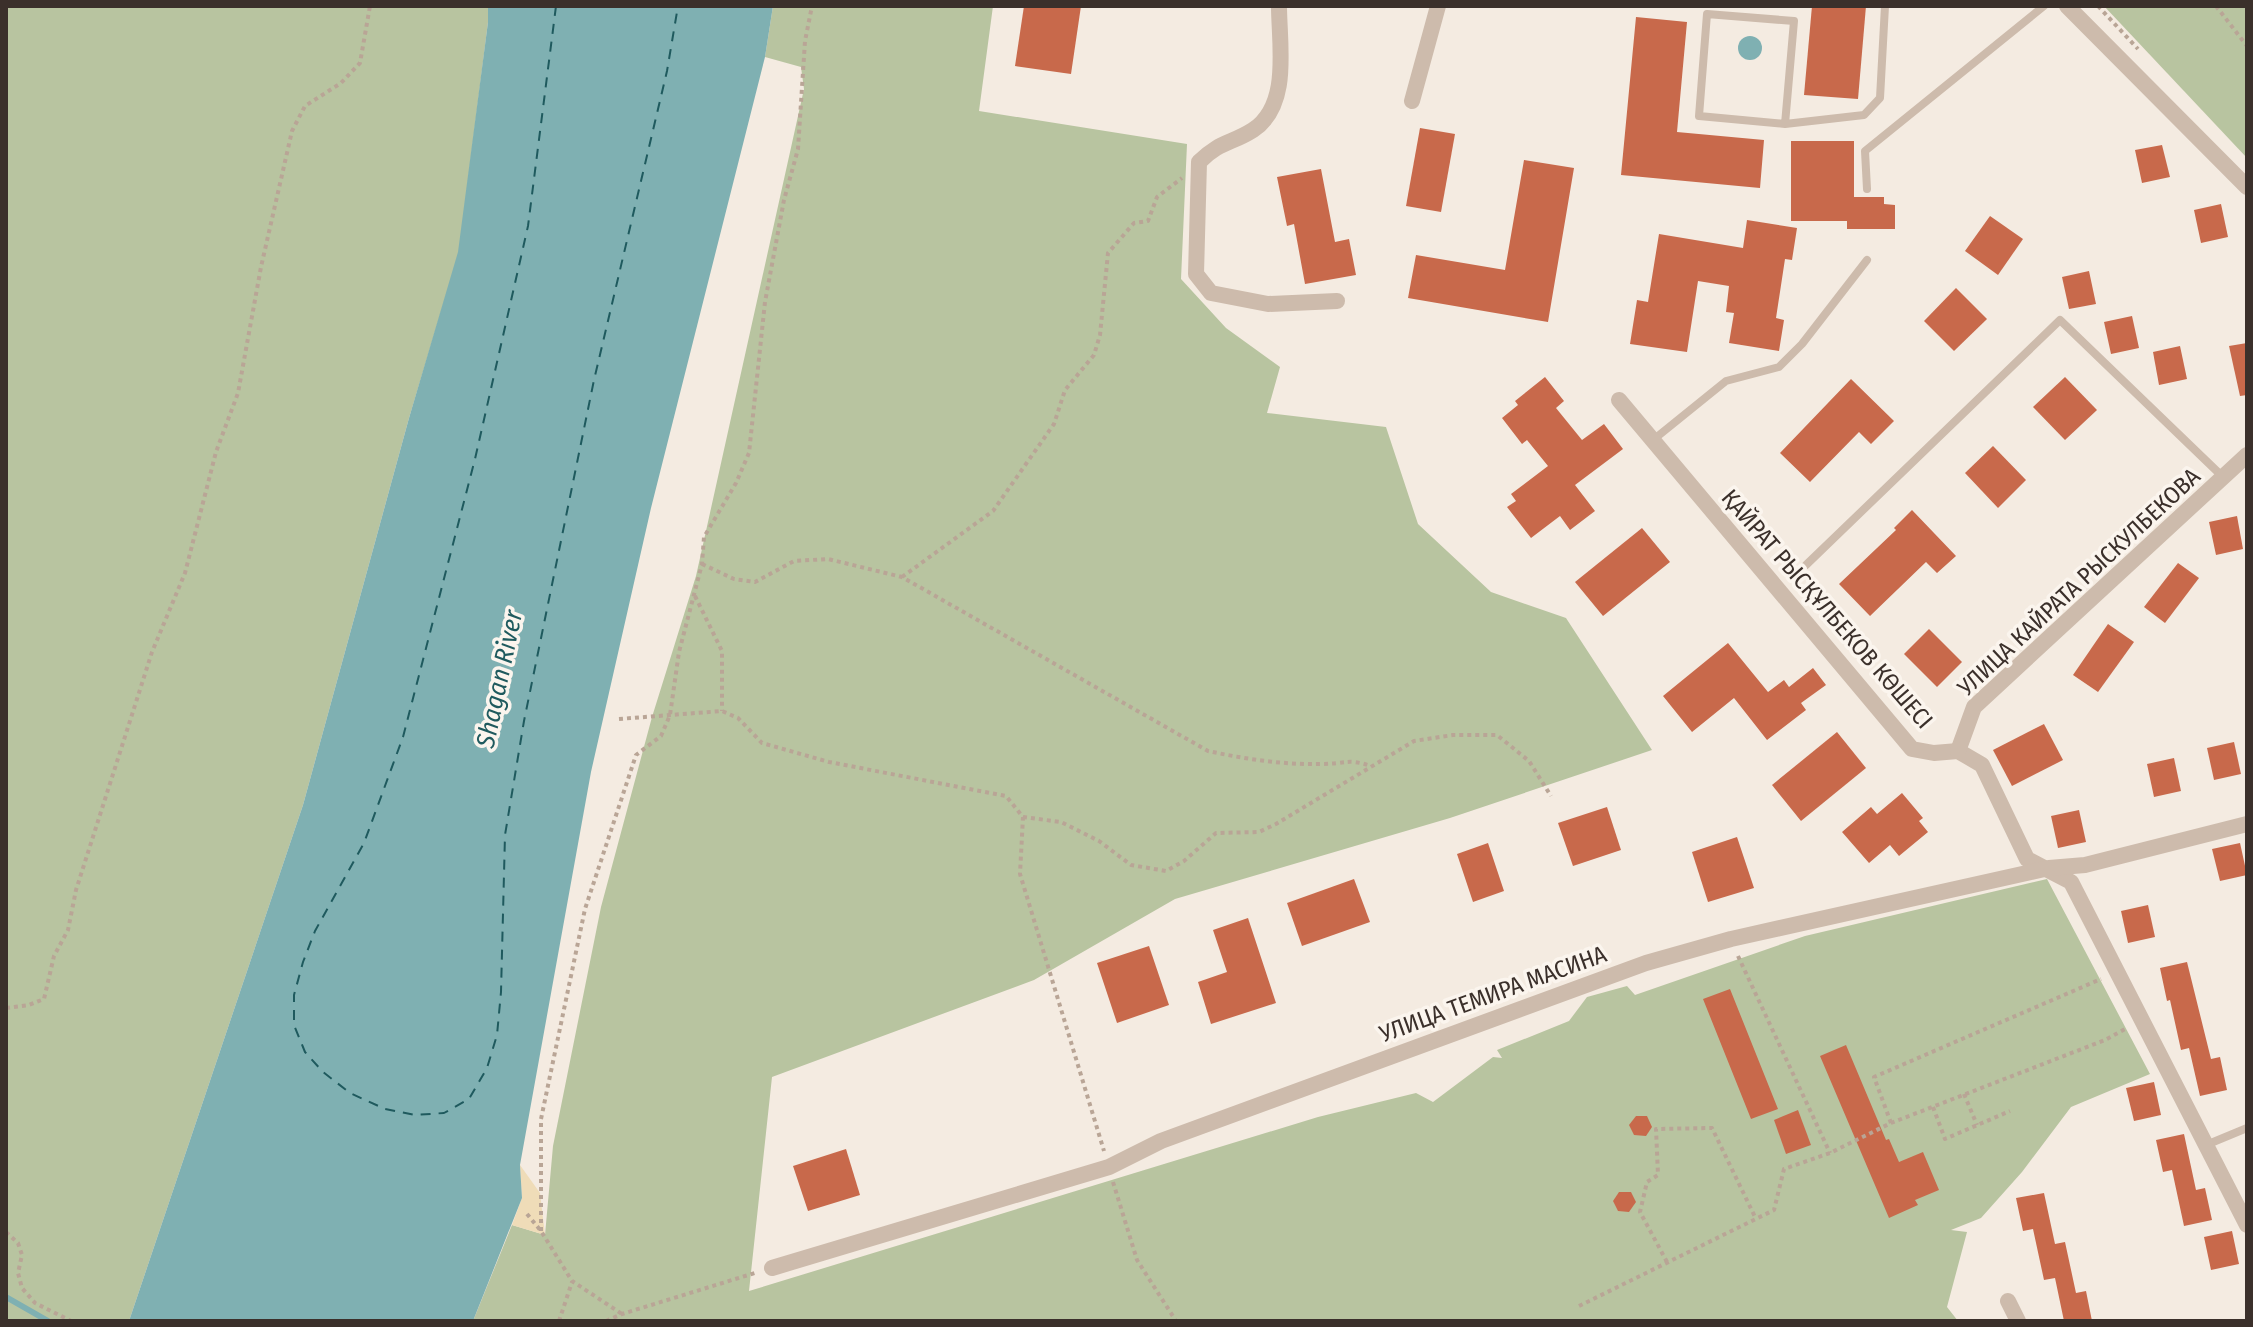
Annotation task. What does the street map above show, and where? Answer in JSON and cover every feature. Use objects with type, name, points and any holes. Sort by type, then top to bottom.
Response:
[{"type":"street","points":[[1279,6],[1279,87],[1270,113],[1253,130],[1213,147],[1199,162],[1196,274],[1211,293],[1268,304],[1337,301]]},
{"type":"street","points":[[1412,101],[1438,6]]},
{"type":"street","points":[[2067,6],[2247,187]]},
{"type":"street","name":"ҚАЙРАТ РЫСҚҰЛБЕКОВ КӨШЕСІ","points":[[1619,400],[1912,749],[1934,753],[1958,751]]},
{"type":"street","name":"УЛИЦА КАЙРАТА РЫСКУЛБЕКОВА","points":[[1958,751],[1974,707],[2247,455]]},
{"type":"street","points":[[1958,751],[1982,765],[2027,859],[2071,882],[2247,1225]]},
{"type":"street","name":"УЛИЦА ТЕМИРА МАСИНА","points":[[772,1268],[1109,1167],[1161,1141],[1646,963],[1731,939],[2049,868],[2085,865],[2247,824]]},
{"type":"street","points":[[2008,1301],[2018,1321]]},
{"type":"lane","points":[[1785,124],[1794,21],[1707,14],[1699,116],[1785,124],[1864,115],[1880,98],[1885,6]]},
{"type":"lane","points":[[1867,189],[1865,151],[2044,6]]},
{"type":"lane","points":[[1652,441],[1726,381],[1779,367],[1802,344],[1867,260]]},
{"type":"lane","points":[[1806,565],[2060,320],[2224,478]]},
{"type":"lane","points":[[2205,1146],[2247,1128]]},
{"type":"path","points":[[6,1008],[44,999],[54,956],[68,930],[76,890],[152,652],[185,573],[216,452],[238,393],[261,267],[292,131],[305,106],[341,83],[360,63],[370,6]]},
{"type":"path","points":[[541,1231],[541,1119],[585,909],[636,755],[661,736],[670,715],[679,652],[702,564],[704,537],[736,483],[749,453],[765,302],[784,200],[798,149],[805,41],[812,6]]},
{"type":"path","points":[[2216,6],[2247,46]]},
{"type":"path","points":[[902,577],[993,511],[1002,499],[1054,424],[1065,390],[1094,355],[1100,335],[1108,253],[1134,223],[1148,221],[1157,197],[1199,162]]},
{"type":"path","points":[[702,564],[734,579],[755,582],[794,561],[828,559],[902,577],[1208,751],[1240,758],[1323,764],[1354,760],[1371,766]]},
{"type":"path","points":[[695,596],[722,651],[722,711]]},
{"type":"path","points":[[619,719],[722,711],[738,718],[762,743],[829,762],[1006,796],[1023,817],[1020,874],[1137,1260],[1176,1321]]},
{"type":"path","points":[[1023,817],[1061,822],[1099,841],[1131,865],[1166,871],[1184,861],[1216,833],[1259,832],[1414,741],[1453,735],[1497,735],[1529,761],[1551,796]]},
{"type":"path","points":[[1731,939],[1830,1153]]},
{"type":"path","points":[[1891,1123],[1874,1077],[2118,972]]},
{"type":"path","points":[[1579,1306],[1774,1210],[1784,1169],[1830,1153],[1891,1123],[2105,1040],[2144,1020]]},
{"type":"path","points":[[1964,1094],[1977,1125]]},
{"type":"path","points":[[1933,1107],[1945,1139],[2010,1111]]},
{"type":"path","points":[[1667,1262],[1640,1212],[1647,1182],[1658,1175],[1656,1129],[1712,1128],[1756,1219]]},
{"type":"path","points":[[527,1214],[572,1281],[622,1314]]},
{"type":"path","points":[[6,1232],[18,1243],[22,1255],[18,1273],[22,1288],[35,1303],[71,1321]]},
{"type":"path","points":[[606,1321],[772,1268]]},
{"type":"path","points":[[559,1321],[572,1281]]},
{"type":"green space","points":[[6,6],[488,6],[459,252],[409,418],[303,805],[129,1321],[6,1321]]},
{"type":"green space","points":[[773,6],[993,6],[979,111],[1187,144],[1181,279],[1226,328],[1280,367],[1267,413],[1386,427],[1418,524],[1491,592],[1566,618],[1652,750],[1450,818],[1175,899],[1034,980],[772,1077],[749,1291],[1318,1117],[1416,1093],[1433,1102],[1493,1057],[1502,1058],[1497,1050],[1569,1021],[1587,997],[1627,986],[1635,995],[1805,936],[2047,879],[2150,1074],[2071,1107],[2022,1172],[1981,1218],[1951,1230],[1967,1232],[1947,1307],[1958,1321],[473,1321],[512,1225],[545,1235],[553,1146],[601,907],[652,717],[696,576],[804,89],[801,67],[765,57]]},
{"type":"green space","points":[[2104,6],[2247,6],[2247,158]]},
{"type":"sand","points":[[520,1165],[540,1193],[545,1235],[512,1225],[522,1198]]},
{"type":"water","name":"Shagan River","points":[[488,6],[773,6],[765,57],[651,508],[591,772],[520,1165],[522,1198],[473,1321],[129,1321],[303,805],[458,252]]},
{"type":"water","points":[[1750,36],[1759,39],[1762,48],[1759,57],[1750,60],[1741,57],[1738,48],[1741,39]]},
{"type":"building","points":[[1024,6],[1081,6],[1071,74],[1015,66]]},
{"type":"building","points":[[1812,6],[1866,6],[1858,99],[1804,95]]},
{"type":"building","points":[[1636,17],[1687,22],[1677,132],[1764,140],[1760,188],[1621,175]]},
{"type":"building","points":[[1420,128],[1455,134],[1441,212],[1406,206]]},
{"type":"building","points":[[1791,141],[1854,141],[1854,197],[1884,197],[1884,204],[1895,205],[1895,229],[1847,229],[1847,221],[1791,221]]},
{"type":"building","points":[[2162,145],[2170,177],[2142,183],[2135,150]]},
{"type":"building","points":[[1524,160],[1574,168],[1548,322],[1408,298],[1416,255],[1505,270]]},
{"type":"building","points":[[1321,169],[1335,242],[1349,239],[1356,275],[1305,284],[1294,224],[1287,226],[1277,177]]},
{"type":"building","points":[[2221,204],[2228,237],[2201,243],[2194,210]]},
{"type":"building","points":[[1990,216],[2023,239],[1998,275],[1965,251]]},
{"type":"building","points":[[1747,220],[1797,228],[1792,260],[1785,259],[1776,318],[1784,320],[1779,351],[1729,343],[1734,313],[1726,312],[1729,286],[1698,281],[1687,352],[1630,344],[1637,300],[1648,302],[1659,234],[1743,248]]},
{"type":"building","points":[[2089,271],[2096,304],[2069,309],[2062,277]]},
{"type":"building","points":[[1956,288],[1987,319],[1954,351],[1924,321]]},
{"type":"building","points":[[2132,316],[2139,348],[2111,354],[2104,322]]},
{"type":"building","points":[[2247,343],[2247,395],[2240,396],[2229,346]]},
{"type":"building","points":[[2180,346],[2187,379],[2159,385],[2153,352]]},
{"type":"building","points":[[1545,377],[1564,401],[1556,408],[1582,440],[1604,424],[1623,449],[1575,485],[1595,511],[1570,530],[1560,516],[1531,538],[1507,507],[1516,501],[1511,494],[1548,466],[1527,440],[1522,444],[1502,418],[1518,405],[1515,401]]},
{"type":"building","points":[[2065,377],[2097,410],[2065,440],[2033,407]]},
{"type":"building","points":[[1851,379],[1894,421],[1871,444],[1859,432],[1810,482],[1780,453]]},
{"type":"building","points":[[1993,446],[2026,480],[1998,508],[1965,473]]},
{"type":"building","points":[[1912,510],[1956,556],[1937,573],[1926,562],[1870,616],[1839,584],[1896,530],[1894,528]]},
{"type":"building","points":[[2237,516],[2243,549],[2216,555],[2209,522]]},
{"type":"building","points":[[1642,528],[1670,562],[1603,616],[1575,582]]},
{"type":"building","points":[[2178,563],[2199,578],[2165,623],[2144,607]]},
{"type":"building","points":[[2108,624],[2134,642],[2098,692],[2073,675]]},
{"type":"building","points":[[1929,629],[1962,662],[1937,687],[1904,654]]},
{"type":"building","points":[[1728,643],[1768,692],[1784,680],[1789,687],[1813,668],[1826,685],[1801,703],[1806,710],[1767,740],[1734,698],[1692,732],[1663,696]]},
{"type":"building","points":[[2044,724],[2063,760],[2012,786],[1993,750]]},
{"type":"building","points":[[1837,732],[1866,768],[1801,821],[1772,785]]},
{"type":"building","points":[[2234,742],[2241,774],[2214,780],[2207,748]]},
{"type":"building","points":[[2174,758],[2181,791],[2154,797],[2147,764]]},
{"type":"building","points":[[1902,793],[1923,818],[1919,821],[1928,832],[1899,856],[1890,845],[1869,863],[1842,832],[1871,807],[1877,814]]},
{"type":"building","points":[[1607,807],[1621,850],[1573,866],[1558,823]]},
{"type":"building","points":[[2079,810],[2086,842],[2058,848],[2051,816]]},
{"type":"building","points":[[1737,837],[1754,888],[1708,902],[1692,852]]},
{"type":"building","points":[[1488,843],[1504,891],[1473,902],[1457,854]]},
{"type":"building","points":[[2240,843],[2247,875],[2220,881],[2212,849]]},
{"type":"building","points":[[1354,879],[1370,922],[1302,946],[1287,903]]},
{"type":"building","points":[[2148,905],[2155,937],[2128,943],[2121,911]]},
{"type":"building","points":[[1248,918],[1276,1003],[1211,1024],[1198,982],[1227,972],[1213,930]]},
{"type":"building","points":[[1149,946],[1169,1005],[1117,1023],[1097,963]]},
{"type":"building","points":[[2187,962],[2211,1059],[2220,1057],[2227,1090],[2200,1096],[2189,1048],[2181,1050],[2160,968]]},
{"type":"building","points":[[1730,989],[1778,1109],[1751,1119],[1703,999]]},
{"type":"building","points":[[1846,1045],[1886,1140],[1889,1139],[1899,1162],[1923,1152],[1939,1190],[1915,1200],[1918,1205],[1889,1218],[1820,1056]]},
{"type":"building","points":[[2154,1082],[2161,1115],[2134,1121],[2126,1088]]},
{"type":"building","points":[[1798,1110],[1811,1145],[1786,1154],[1774,1120]]},
{"type":"building","points":[[1636,1116],[1647,1116],[1652,1127],[1646,1136],[1634,1135],[1629,1125]]},
{"type":"building","points":[[2184,1134],[2196,1190],[2205,1188],[2212,1220],[2184,1226],[2172,1170],[2163,1172],[2156,1140]]},
{"type":"building","points":[[846,1149],[860,1195],[808,1211],[793,1166]]},
{"type":"building","points":[[1619,1192],[1631,1192],[1636,1202],[1629,1212],[1618,1211],[1613,1201]]},
{"type":"building","points":[[2044,1193],[2055,1244],[2065,1242],[2076,1293],[2086,1291],[2092,1321],[2064,1321],[2055,1278],[2044,1280],[2033,1229],[2023,1231],[2016,1198]]},
{"type":"building","points":[[2232,1231],[2239,1264],[2211,1270],[2204,1237]]},
{"type":"waterway","points":[[6,1297],[48,1321]]},
{"type":"ferry route","points":[[556,6],[528,226],[475,459],[403,737],[364,843],[315,931],[294,995],[294,1025],[305,1052],[323,1072],[350,1093],[385,1109],[415,1115],[444,1113],[469,1099],[487,1068],[497,1035],[505,835],[524,721],[594,380],[667,71],[678,6]]}]
